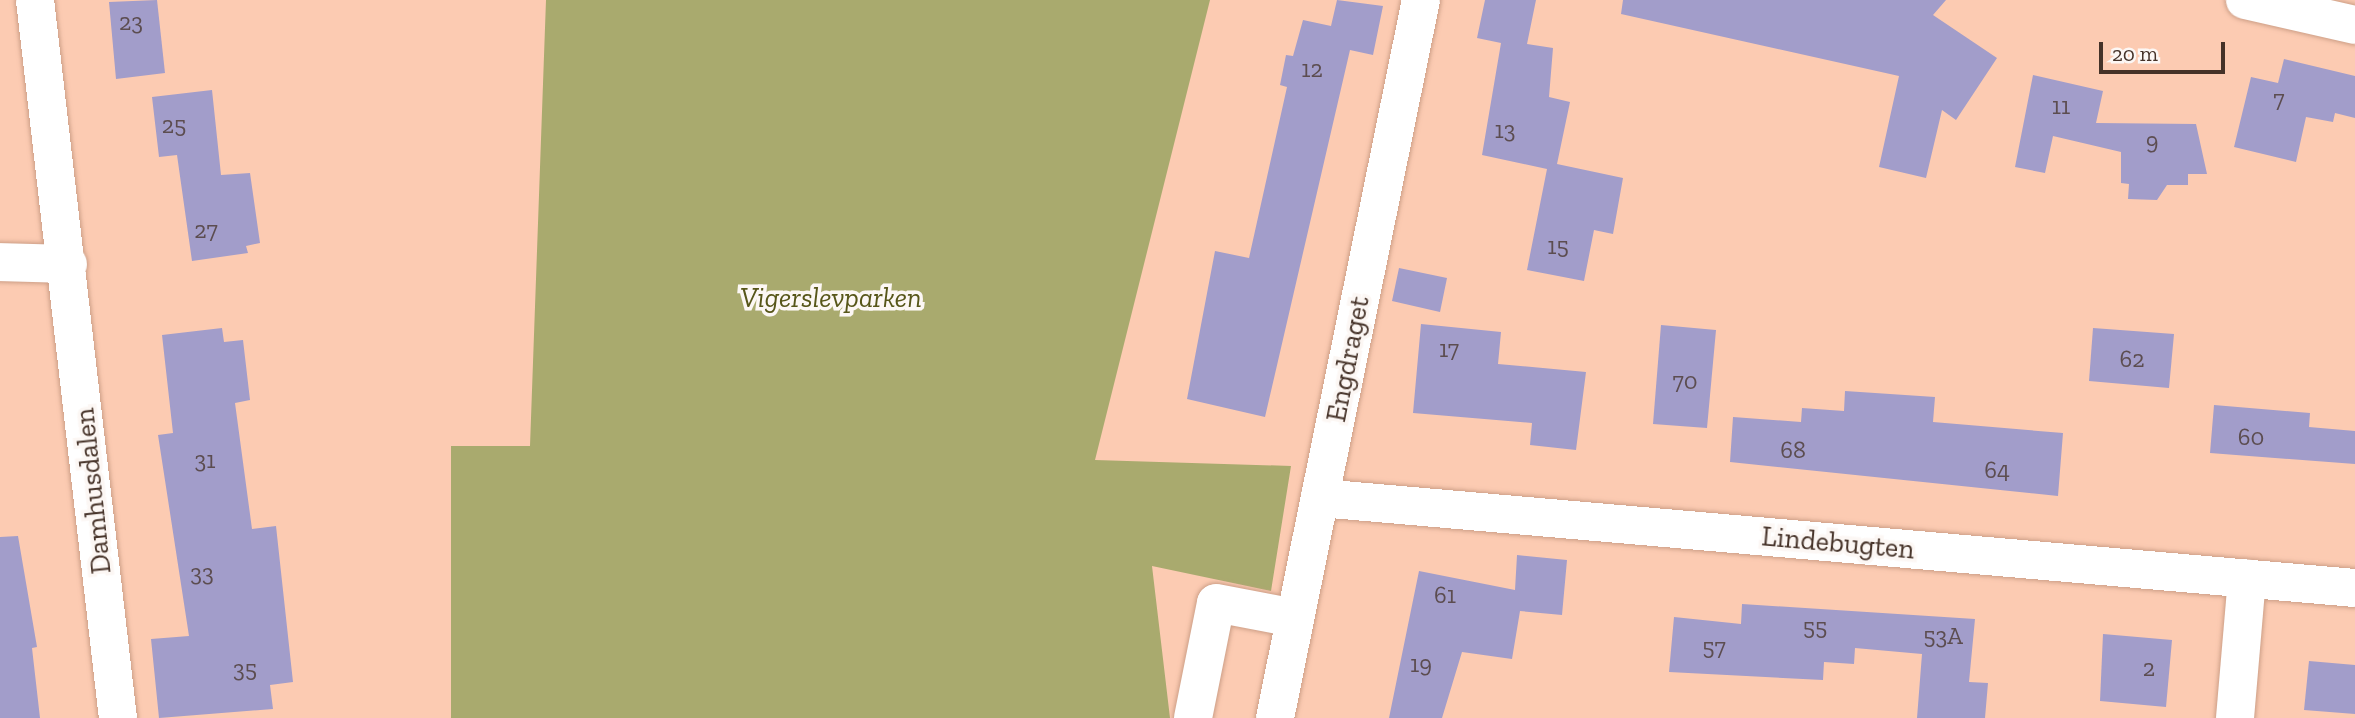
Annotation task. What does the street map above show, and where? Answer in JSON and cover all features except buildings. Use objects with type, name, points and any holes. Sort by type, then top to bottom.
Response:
[{"type":"street","name":"Damhusdalen","points":[[35,0],[68,264],[118,718]]},
{"type":"street","name":"Engdraget","points":[[1275,718],[1421,0]]},
{"type":"street","points":[[2245,0],[2355,25]]},
{"type":"street","points":[[0,262],[68,264]]},
{"type":"street","name":"Lindebugten","points":[[1320,498],[2355,588]]},
{"type":"street","points":[[2235,718],[2247,579]]},
{"type":"street","points":[[1193,718],[1216,603],[1295,618]]},
{"type":"green space","name":"Vigerslevparken","points":[[546,0],[1210,0],[1095,460],[1291,466],[1271,591],[1152,566],[1170,718],[451,718],[451,446],[530,446]]}]
